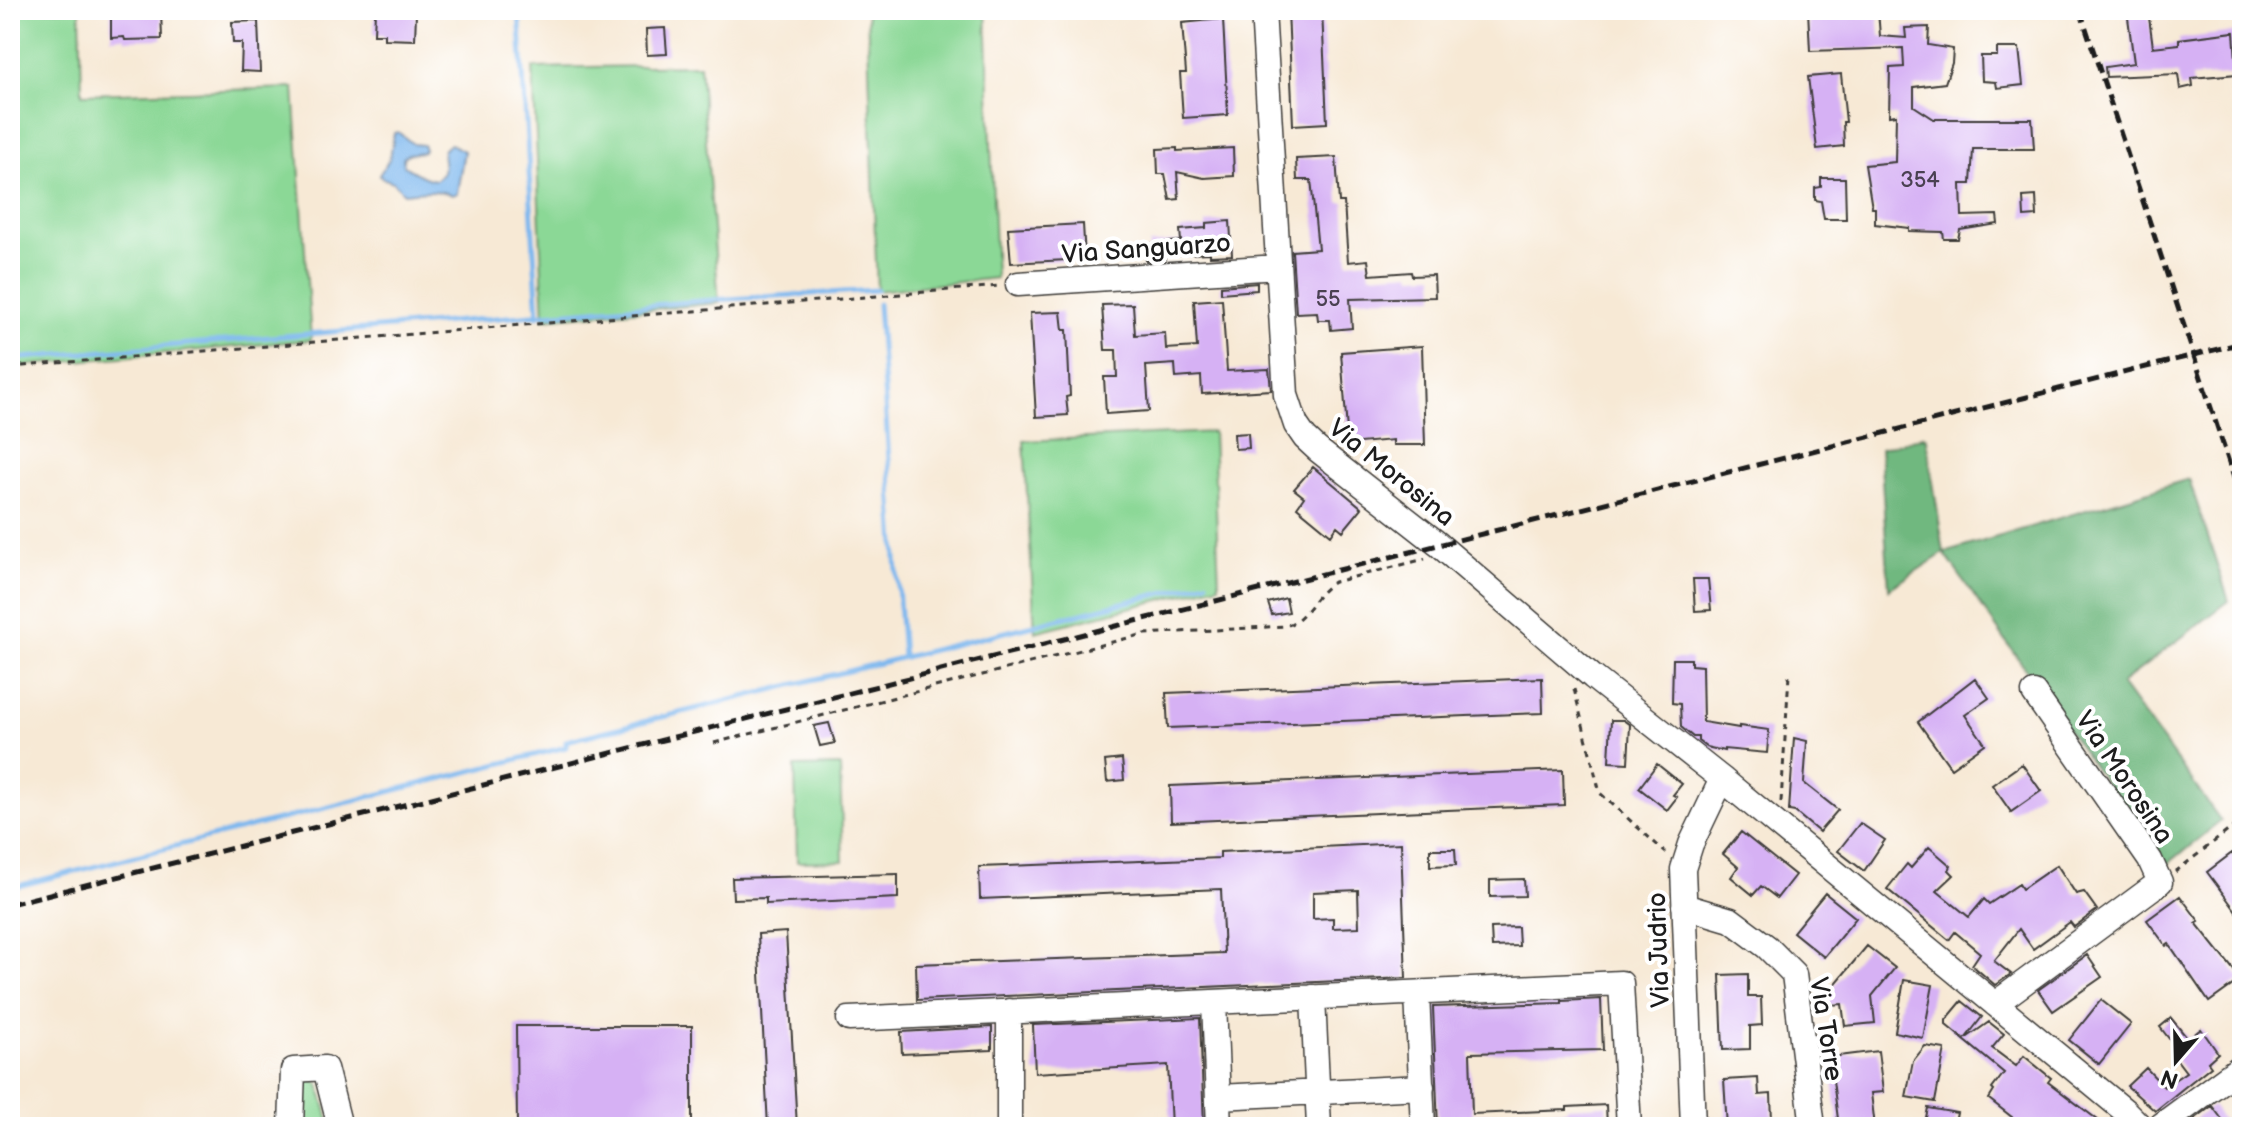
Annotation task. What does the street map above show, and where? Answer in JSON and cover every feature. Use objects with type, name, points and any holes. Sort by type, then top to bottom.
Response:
[{"type":"street","name":"Via Morosina","points":[[1263,10],[1286,395],[1296,425],[1305,438],[2141,1127]]},
{"type":"street","name":"Via Sanguarzo","points":[[1018,284],[1278,267]]},
{"type":"street","name":"Via Morosina","points":[[1995,1004],[2160,882],[2150,860],[2034,693]]},
{"type":"street","name":"Via Judrio","points":[[1693,1127],[1683,869],[1695,835],[1722,779]]},
{"type":"street","name":"Via Torre","points":[[1684,906],[1731,920],[1767,947],[1794,974],[1813,1127]]},
{"type":"street","points":[[849,1019],[1621,983],[1629,1127]]},
{"type":"street","points":[[1417,993],[1423,1127]]},
{"type":"street","points":[[1313,997],[1319,1127]]},
{"type":"street","points":[[1214,1002],[1219,1127]]},
{"type":"street","points":[[1009,1011],[1009,1127]]},
{"type":"street","points":[[2159,1127],[2242,1066]]},
{"type":"street","points":[[291,1127],[293,1070],[325,1068],[340,1127]]},
{"type":"street","points":[[1218,1097],[1422,1087]]},
{"type":"path","points":[[10,367],[1018,284]]},
{"type":"path","points":[[714,743],[1144,634],[1285,626],[1299,619],[1321,591],[1334,582],[1448,553]]},
{"type":"path","points":[[1564,652],[1600,793],[1683,869]]},
{"type":"path","points":[[1779,826],[1789,675]]},
{"type":"path","points":[[2172,874],[2242,820]]},
{"type":"green space","points":[[10,10],[80,10],[82,94],[294,88],[311,340],[10,367]]},
{"type":"green space","points":[[867,10],[986,10],[996,278],[877,291]]},
{"type":"green space","points":[[700,65],[719,303],[544,319],[533,68]]},
{"type":"green space","points":[[1213,432],[1219,585],[1035,632],[1024,441]]},
{"type":"green space","points":[[1926,436],[1944,553],[1889,589],[1880,448]]},
{"type":"green space","points":[[2189,479],[2229,601],[2121,684],[2221,821],[2164,867],[1944,553]]},
{"type":"green space","points":[[840,766],[843,861],[797,862],[795,767]]},
{"type":"green space","points":[[314,1080],[319,1084],[331,1127],[302,1127],[303,1084]]},
{"type":"water","points":[[398,132],[413,144],[423,145],[423,152],[403,158],[404,166],[428,179],[436,180],[443,172],[446,147],[451,144],[464,151],[457,193],[404,193],[393,182],[379,175],[390,158],[394,133]]},
{"type":"building","points":[[111,10],[161,10],[162,39],[111,38]]},
{"type":"building","points":[[1288,10],[1322,10],[1327,123],[1293,125]]},
{"type":"building","points":[[1808,10],[1878,10],[1880,36],[1906,38],[1905,28],[1929,27],[1928,45],[1953,49],[1945,83],[1914,87],[1914,106],[1934,119],[2032,119],[2034,149],[1973,149],[1971,184],[1961,184],[1962,216],[1997,215],[1998,224],[1960,230],[1958,239],[1944,239],[1943,232],[1909,231],[1909,228],[1875,224],[1875,208],[1872,208],[1865,165],[1895,162],[1896,115],[1889,116],[1890,68],[1904,67],[1903,48],[1810,51]]},
{"type":"building","points":[[2127,10],[2148,10],[2153,47],[2179,44],[2179,39],[2234,32],[2237,74],[2192,78],[2193,86],[2180,89],[2178,74],[2106,77],[2105,67],[2134,63]]},
{"type":"building","points":[[375,11],[416,13],[415,40],[384,39],[384,34],[374,34]]},
{"type":"building","points":[[1223,19],[1228,115],[1183,118],[1180,73],[1186,73],[1182,23]]},
{"type":"building","points":[[258,21],[260,72],[241,71],[242,43],[233,43],[232,22]]},
{"type":"building","points":[[665,28],[667,54],[647,55],[646,29]]},
{"type":"building","points":[[1997,48],[2019,48],[2023,85],[1997,88],[1996,82],[1982,81],[1981,56],[1997,56]]},
{"type":"building","points":[[1841,74],[1846,122],[1843,122],[1844,146],[1817,149],[1808,77]]},
{"type":"building","points":[[1177,148],[1177,151],[1233,148],[1234,176],[1204,178],[1177,172],[1179,199],[1170,200],[1165,174],[1158,174],[1157,149]]},
{"type":"building","points":[[1336,157],[1339,202],[1344,202],[1348,262],[1368,260],[1370,275],[1411,272],[1412,276],[1434,275],[1435,297],[1350,299],[1352,328],[1331,330],[1330,320],[1318,320],[1317,312],[1296,313],[1292,251],[1318,249],[1311,180],[1297,180],[1296,159]]},
{"type":"building","points":[[1821,178],[1845,178],[1846,219],[1824,219],[1821,201],[1815,200],[1815,188],[1821,187]]},
{"type":"building","points":[[2036,196],[2037,216],[2024,217],[2023,197]]},
{"type":"building","points":[[1230,221],[1232,255],[1165,255],[1165,259],[1146,261],[1145,251],[1149,250],[1149,244],[1181,241],[1180,230],[1206,228],[1206,223]]},
{"type":"building","points":[[1083,224],[1085,259],[1011,263],[1008,228]]},
{"type":"building","points":[[1257,283],[1257,290],[1221,293],[1221,286]]},
{"type":"building","points":[[1222,299],[1227,371],[1269,369],[1271,390],[1202,394],[1201,376],[1176,378],[1175,364],[1146,366],[1149,411],[1106,414],[1104,377],[1117,377],[1116,350],[1105,350],[1102,305],[1133,304],[1135,335],[1165,333],[1166,349],[1197,347],[1194,301]]},
{"type":"building","points":[[1061,312],[1063,330],[1067,330],[1068,415],[1036,417],[1030,313]]},
{"type":"building","points":[[1422,346],[1425,445],[1393,445],[1393,440],[1348,444],[1341,352]]},
{"type":"building","points":[[1248,433],[1249,448],[1235,449],[1234,434]]},
{"type":"building","points":[[1313,467],[1362,508],[1343,531],[1337,526],[1331,535],[1297,507],[1304,497],[1294,489]]},
{"type":"building","points":[[1693,579],[1708,579],[1711,610],[1695,611]]},
{"type":"building","points":[[1286,598],[1289,612],[1272,615],[1268,603]]},
{"type":"building","points":[[1673,659],[1691,659],[1691,665],[1702,666],[1703,722],[1769,730],[1767,753],[1706,747],[1698,741],[1698,737],[1693,737],[1681,727],[1680,704],[1672,703]]},
{"type":"building","points":[[1542,678],[1543,713],[1168,728],[1166,693]]},
{"type":"building","points":[[1975,678],[1989,698],[1965,715],[1985,744],[1951,768],[1918,722]]},
{"type":"building","points":[[1611,720],[1623,720],[1630,725],[1628,763],[1609,762]]},
{"type":"building","points":[[829,723],[835,743],[820,746],[814,726]]},
{"type":"building","points":[[1794,738],[1807,741],[1804,783],[1838,810],[1819,832],[1795,812],[1789,811]]},
{"type":"building","points":[[1122,759],[1124,780],[1107,782],[1105,761]]},
{"type":"building","points":[[1657,764],[1682,784],[1667,810],[1639,788]]},
{"type":"building","points":[[2022,764],[2041,791],[2011,812],[1992,785]]},
{"type":"building","points":[[1563,770],[1564,805],[1171,822],[1170,786]]},
{"type":"building","points":[[1860,823],[1885,840],[1864,871],[1838,851]]},
{"type":"building","points":[[1741,832],[1795,875],[1777,898],[1761,886],[1753,895],[1731,877],[1738,867],[1723,854]]},
{"type":"building","points":[[1401,843],[1406,978],[917,1000],[916,964],[1224,953],[1221,889],[980,899],[979,867],[1220,858],[1220,852]],"holes":[[[1358,890],[1359,927],[1333,928],[1333,918],[1313,919],[1313,892]]]},
{"type":"building","points":[[1929,847],[1951,866],[1949,870],[1954,875],[1937,891],[1969,917],[1984,899],[1989,904],[2019,884],[2022,889],[2057,865],[2076,894],[2084,892],[2097,910],[2074,927],[2070,922],[2033,949],[2019,929],[1994,961],[2011,974],[1995,985],[1972,965],[1980,953],[1955,932],[1949,940],[1887,889],[1907,864],[1911,868]]},
{"type":"building","points":[[1430,849],[1455,849],[1456,865],[1430,866]]},
{"type":"building","points":[[2242,850],[2242,919],[2207,872],[2232,853],[2234,856]]},
{"type":"building","points":[[898,874],[898,898],[766,904],[766,898],[733,899],[732,878]]},
{"type":"building","points":[[1524,879],[1525,896],[1490,897],[1490,880]]},
{"type":"building","points":[[1825,893],[1856,918],[1824,957],[1793,932]]},
{"type":"building","points":[[2180,896],[2199,921],[2196,923],[2241,979],[2209,1002],[2169,944],[2166,946],[2147,920]]},
{"type":"building","points":[[1518,927],[1519,946],[1492,947],[1491,928]]},
{"type":"building","points":[[786,932],[797,1127],[768,1127],[758,934]]},
{"type":"building","points":[[1867,946],[1895,968],[1872,996],[1875,1023],[1845,1026],[1842,1004],[1817,1006]]},
{"type":"building","points":[[2087,955],[2102,977],[2053,1011],[2038,990]]},
{"type":"building","points":[[1748,974],[1748,997],[1761,997],[1762,1025],[1750,1026],[1750,1049],[1723,1050],[1720,975]]},
{"type":"building","points":[[1904,980],[1933,985],[1923,1038],[1895,1032]]},
{"type":"building","points":[[1601,999],[1603,1050],[1470,1053],[1472,1114],[1606,1105],[1607,1127],[1438,1127],[1433,1007]]},
{"type":"building","points":[[2101,1000],[2131,1024],[2099,1064],[2069,1040]]},
{"type":"building","points":[[1962,1001],[1982,1017],[1965,1039],[1989,1022],[2004,1034],[1992,1048],[2016,1066],[2024,1056],[2051,1078],[2048,1082],[2107,1127],[2006,1127],[2013,1118],[1989,1099],[2004,1073],[1946,1025],[1946,1020]]},
{"type":"building","points":[[1200,1018],[1204,1127],[1171,1127],[1168,1065],[1035,1073],[1033,1025]]},
{"type":"building","points":[[2171,1018],[2188,1039],[2201,1029],[2218,1053],[2208,1062],[2211,1066],[2155,1111],[2127,1086],[2146,1068],[2164,1087],[2186,1072],[2174,1056],[2180,1053],[2160,1027]]},
{"type":"building","points":[[516,1026],[692,1026],[692,1127],[517,1127]]},
{"type":"building","points":[[992,1027],[992,1050],[902,1054],[901,1032]]},
{"type":"building","points":[[1925,1046],[1945,1049],[1935,1102],[1906,1097],[1913,1061]]},
{"type":"building","points":[[1878,1051],[1883,1092],[1871,1093],[1875,1127],[1839,1127],[1830,1057]]},
{"type":"building","points":[[1758,1078],[1759,1095],[1771,1094],[1772,1121],[1761,1122],[1761,1127],[1727,1127],[1724,1080]]},
{"type":"building","points":[[2212,1106],[2228,1127],[2184,1127]]},
{"type":"building","points":[[1928,1108],[1957,1113],[1954,1127],[1924,1127]]},
{"type":"waterway","points":[[519,10],[538,316]]},
{"type":"waterway","points":[[10,359],[712,300],[877,290]]},
{"type":"waterway","points":[[878,304],[903,657]]},
{"type":"waterway","points":[[10,888],[566,747],[566,741],[1207,582]]},
{"type":"railway","points":[[2080,10],[2242,502]]},
{"type":"railway","points":[[10,904],[2242,343]]}]
